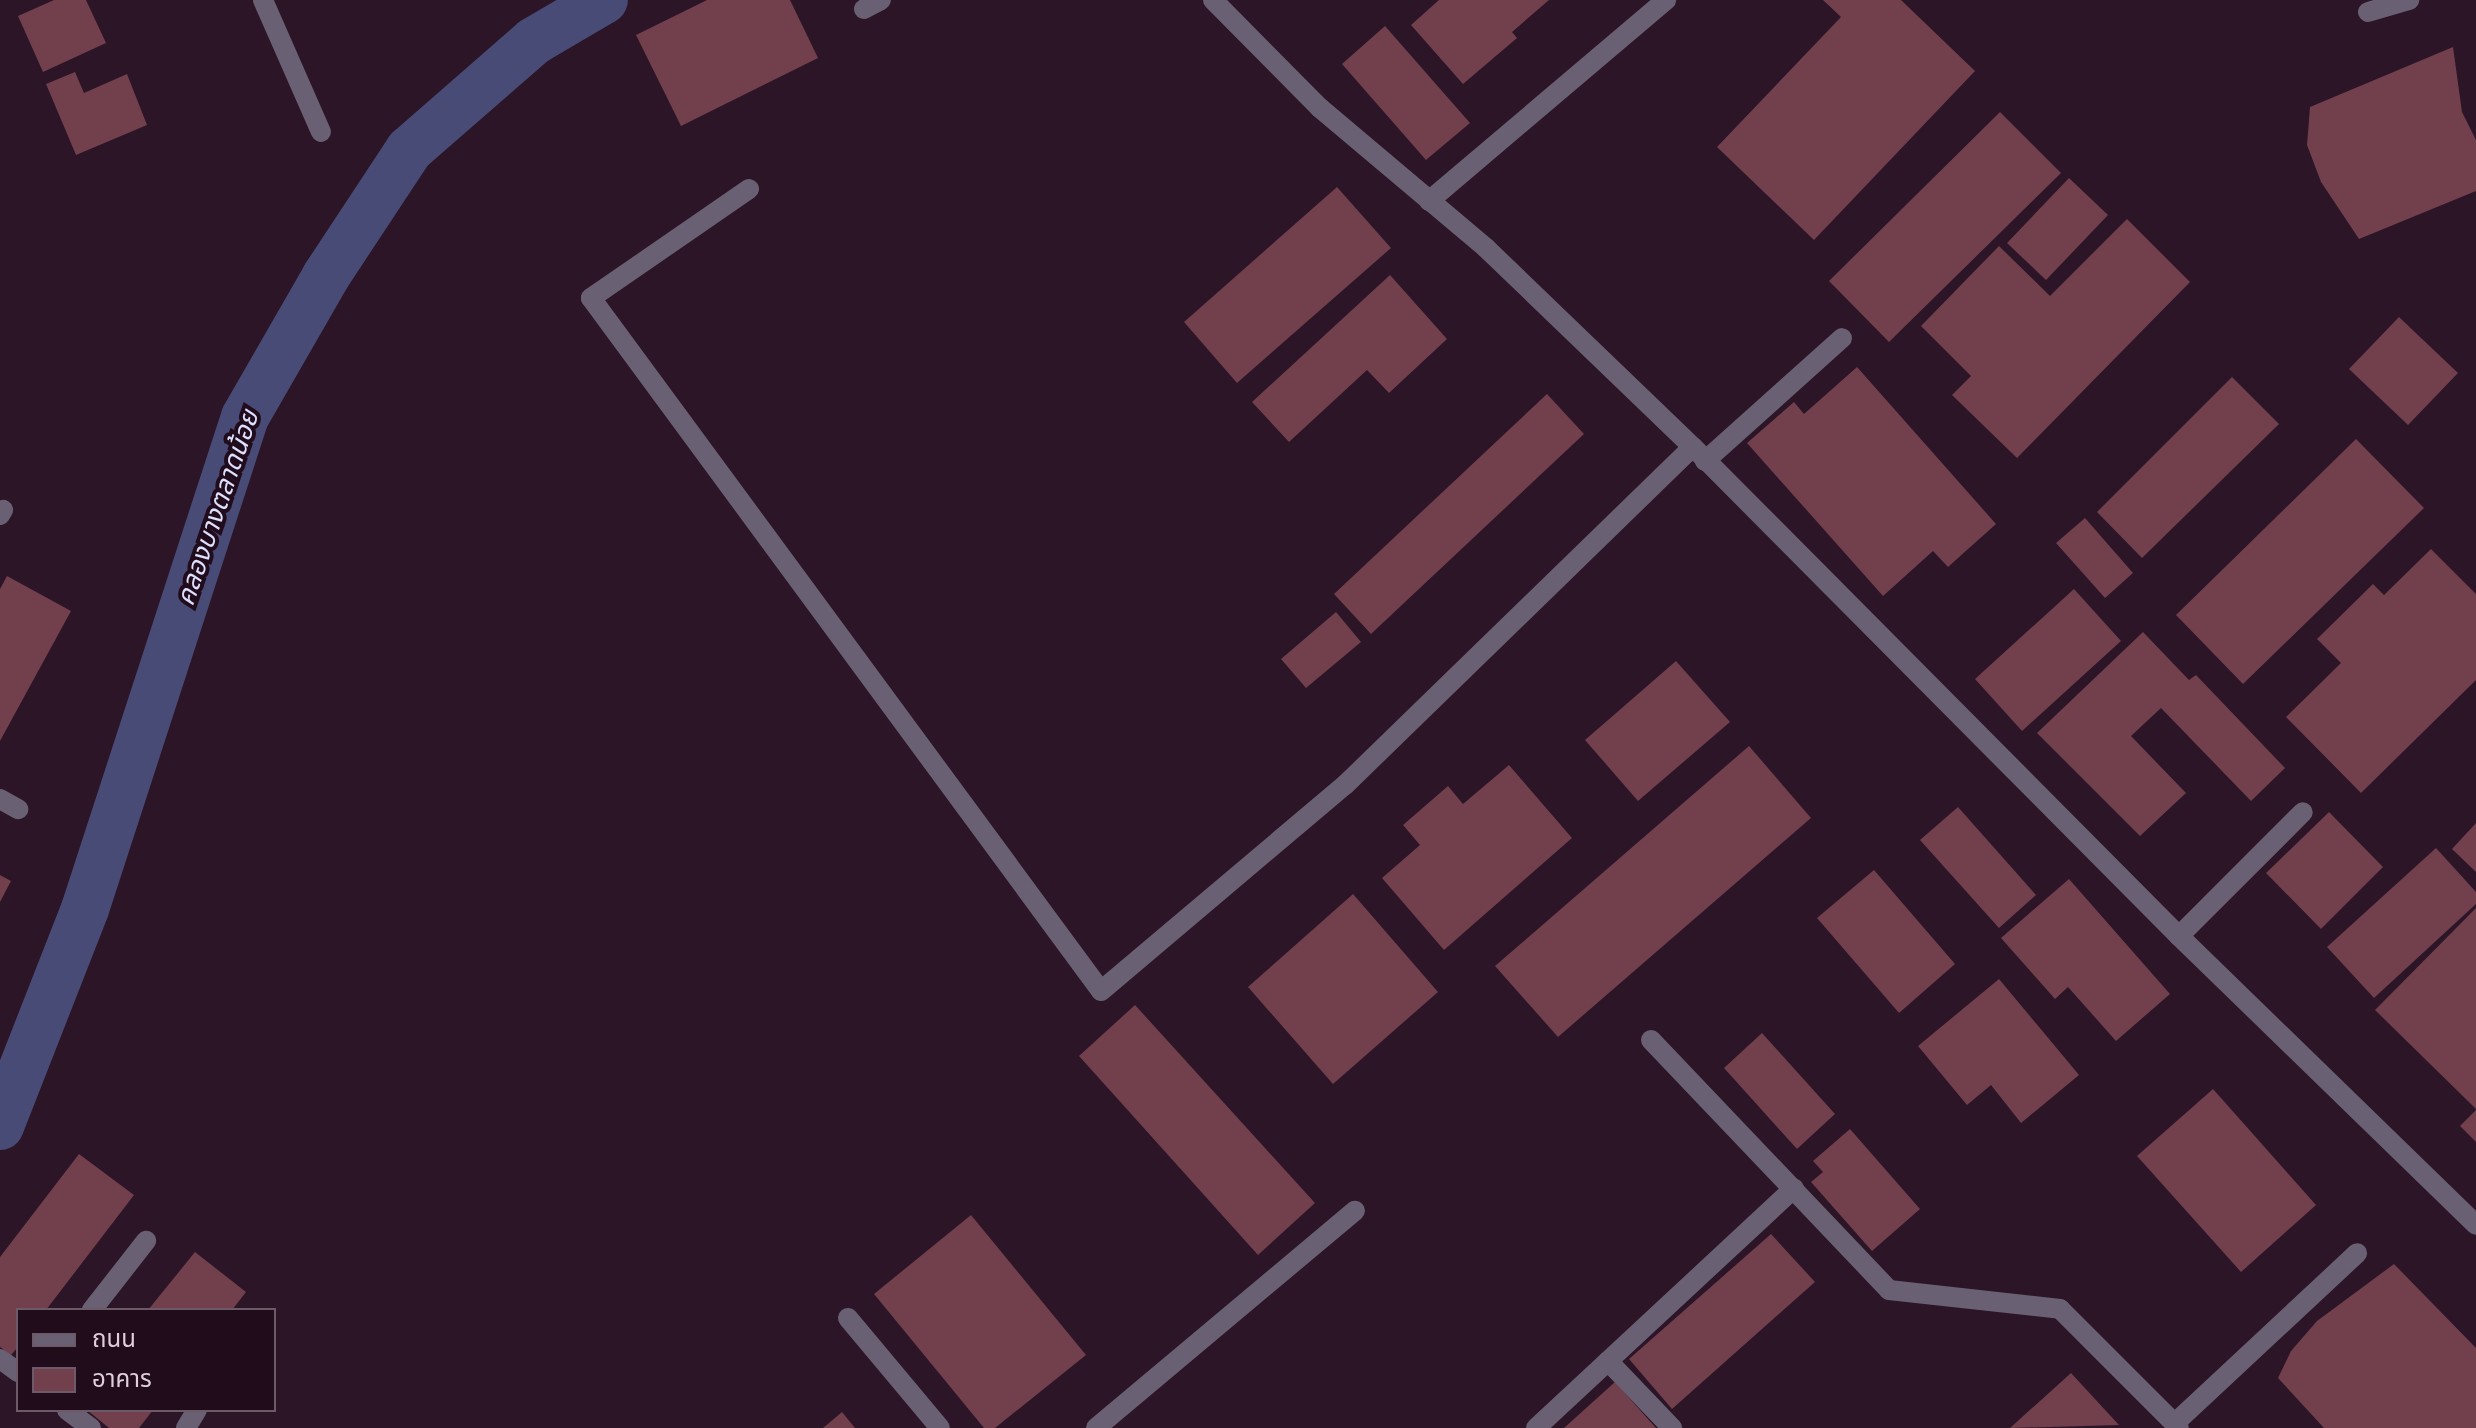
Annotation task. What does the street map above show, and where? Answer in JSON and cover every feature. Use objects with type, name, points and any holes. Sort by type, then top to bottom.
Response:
[{"type":"street","points":[[263,0],[321,132]]},
{"type":"street","points":[[1213,0],[1320,108],[1486,248],[1699,454],[2179,936],[2476,1225]]},
{"type":"street","points":[[1429,201],[1666,0]]},
{"type":"street","points":[[2368,12],[2409,0]]},
{"type":"street","points":[[749,189],[591,298],[1101,991],[1345,785],[1699,454],[1842,338]]},
{"type":"street","points":[[0,799],[18,809]]},
{"type":"street","points":[[2179,936],[2303,812]]},
{"type":"street","points":[[1651,1040],[1889,1290],[2060,1309],[2177,1426],[2357,1253]]},
{"type":"street","points":[[1536,1428],[1794,1188]]},
{"type":"street","points":[[1096,1428],[1355,1211]]},
{"type":"street","points":[[94,1308],[146,1241]]},
{"type":"street","points":[[848,1318],[940,1428]]},
{"type":"street","points":[[1608,1361],[1672,1428]]},
{"type":"street","points":[[70,1412],[91,1428]]},
{"type":"building","points":[[54,0],[86,0],[106,43],[43,72],[18,16]]},
{"type":"building","points":[[707,0],[790,0],[818,58],[681,126],[636,35]]},
{"type":"building","points":[[1439,0],[1549,0],[1512,32],[1517,38],[1463,84],[1411,25]]},
{"type":"building","points":[[1823,0],[1901,0],[1975,71],[1814,240],[1717,147],[1841,17]]},
{"type":"building","points":[[1385,26],[1470,123],[1426,160],[1342,64]]},
{"type":"building","points":[[2453,47],[2462,112],[2476,140],[2476,191],[2359,239],[2321,182],[2307,145],[2310,107]]},
{"type":"building","points":[[75,72],[84,93],[127,74],[147,125],[76,155],[46,84]]},
{"type":"building","points":[[2000,112],[2061,173],[1889,342],[1829,281]]},
{"type":"building","points":[[2069,178],[2108,215],[2046,280],[2007,243]]},
{"type":"building","points":[[1337,187],[1391,248],[1237,383],[1184,322]]},
{"type":"building","points":[[2127,219],[2190,282],[2017,458],[1952,395],[1971,376],[1921,326],[1999,246],[2050,296]]},
{"type":"building","points":[[1390,275],[1447,339],[1389,393],[1367,370],[1289,442],[1252,402]]},
{"type":"building","points":[[2399,317],[2458,373],[2408,425],[2349,369]]},
{"type":"building","points":[[1857,367],[1996,524],[1948,567],[1933,551],[1883,596],[1747,443],[1794,402],[1804,414]]},
{"type":"building","points":[[2232,377],[2279,424],[2142,558],[2097,512]]},
{"type":"building","points":[[1547,394],[1584,434],[1371,634],[1334,594]]},
{"type":"building","points":[[2356,439],[2424,508],[2243,684],[2176,615]]},
{"type":"building","points":[[2085,518],[2133,573],[2105,598],[2056,543]]},
{"type":"building","points":[[2431,549],[2476,594],[2476,680],[2361,793],[2286,717],[2341,663],[2317,639],[2373,584],[2384,595]]},
{"type":"building","points":[[7,576],[71,611],[0,741],[0,589]]},
{"type":"building","points":[[2074,589],[2121,641],[2022,731],[1975,679]]},
{"type":"building","points":[[1336,612],[1361,642],[1306,688],[1281,659]]},
{"type":"building","points":[[2143,632],[2189,680],[2196,675],[2285,768],[2251,801],[2161,708],[2131,736],[2186,793],[2140,836],[2037,733]]},
{"type":"building","points":[[1676,661],[1730,722],[1638,801],[1585,740]]},
{"type":"building","points":[[1749,746],[1811,818],[1558,1037],[1495,966]]},
{"type":"building","points":[[1509,765],[1572,838],[1444,950],[1382,878],[1420,845],[1403,825],[1448,786],[1463,804]]},
{"type":"building","points":[[1958,807],[2036,895],[1999,928],[1920,840]]},
{"type":"building","points":[[2329,812],[2383,867],[2321,929],[2266,873]]},
{"type":"building","points":[[2476,823],[2476,872],[2452,849]]},
{"type":"building","points":[[2436,848],[2476,892],[2476,904],[2374,998],[2327,947]]},
{"type":"building","points":[[1874,870],[1955,964],[1899,1013],[1817,918]]},
{"type":"building","points":[[0,875],[11,881],[0,902]]},
{"type":"building","points":[[2069,879],[2170,994],[2116,1041],[2068,987],[2055,999],[2001,938]]},
{"type":"building","points":[[1353,894],[1438,992],[1333,1084],[1248,987]]},
{"type":"building","points":[[2476,908],[2476,1109],[2375,1010]]},
{"type":"building","points":[[1999,979],[2079,1075],[2021,1123],[1991,1085],[1967,1105],[1918,1046]]},
{"type":"building","points":[[1135,1005],[1315,1203],[1258,1255],[1079,1056]]},
{"type":"building","points":[[1762,1033],[1835,1114],[1797,1149],[1724,1068]]},
{"type":"building","points":[[2213,1089],[2316,1205],[2241,1272],[2137,1156]]},
{"type":"building","points":[[2476,1110],[2476,1142],[2460,1126]]},
{"type":"building","points":[[1850,1129],[1920,1209],[1872,1251],[1811,1182],[1823,1172],[1813,1161]]},
{"type":"building","points":[[79,1154],[134,1195],[48,1308],[16,1308],[16,1349],[11,1355],[0,1347],[0,1257]]},
{"type":"building","points":[[971,1215],[1086,1355],[995,1428],[984,1428],[874,1294]]},
{"type":"building","points":[[1771,1234],[1815,1282],[1672,1409],[1629,1359]]},
{"type":"building","points":[[195,1252],[246,1292],[234,1308],[150,1308]]},
{"type":"building","points":[[2394,1264],[2476,1348],[2476,1428],[2324,1428],[2278,1378],[2291,1351],[2317,1321]]},
{"type":"building","points":[[2071,1373],[2119,1425],[2010,1428]]},
{"type":"building","points":[[1615,1382],[1656,1428],[1564,1428]]},
{"type":"building","points":[[89,1412],[151,1412],[139,1428],[109,1428]]},
{"type":"building","points":[[842,1412],[855,1428],[823,1428]]},
{"type":"waterway","name":"คลองบางตลาดน้อย","points":[[0,1126],[85,909],[245,417],[326,276],[409,150],[534,41],[604,0]]}]
